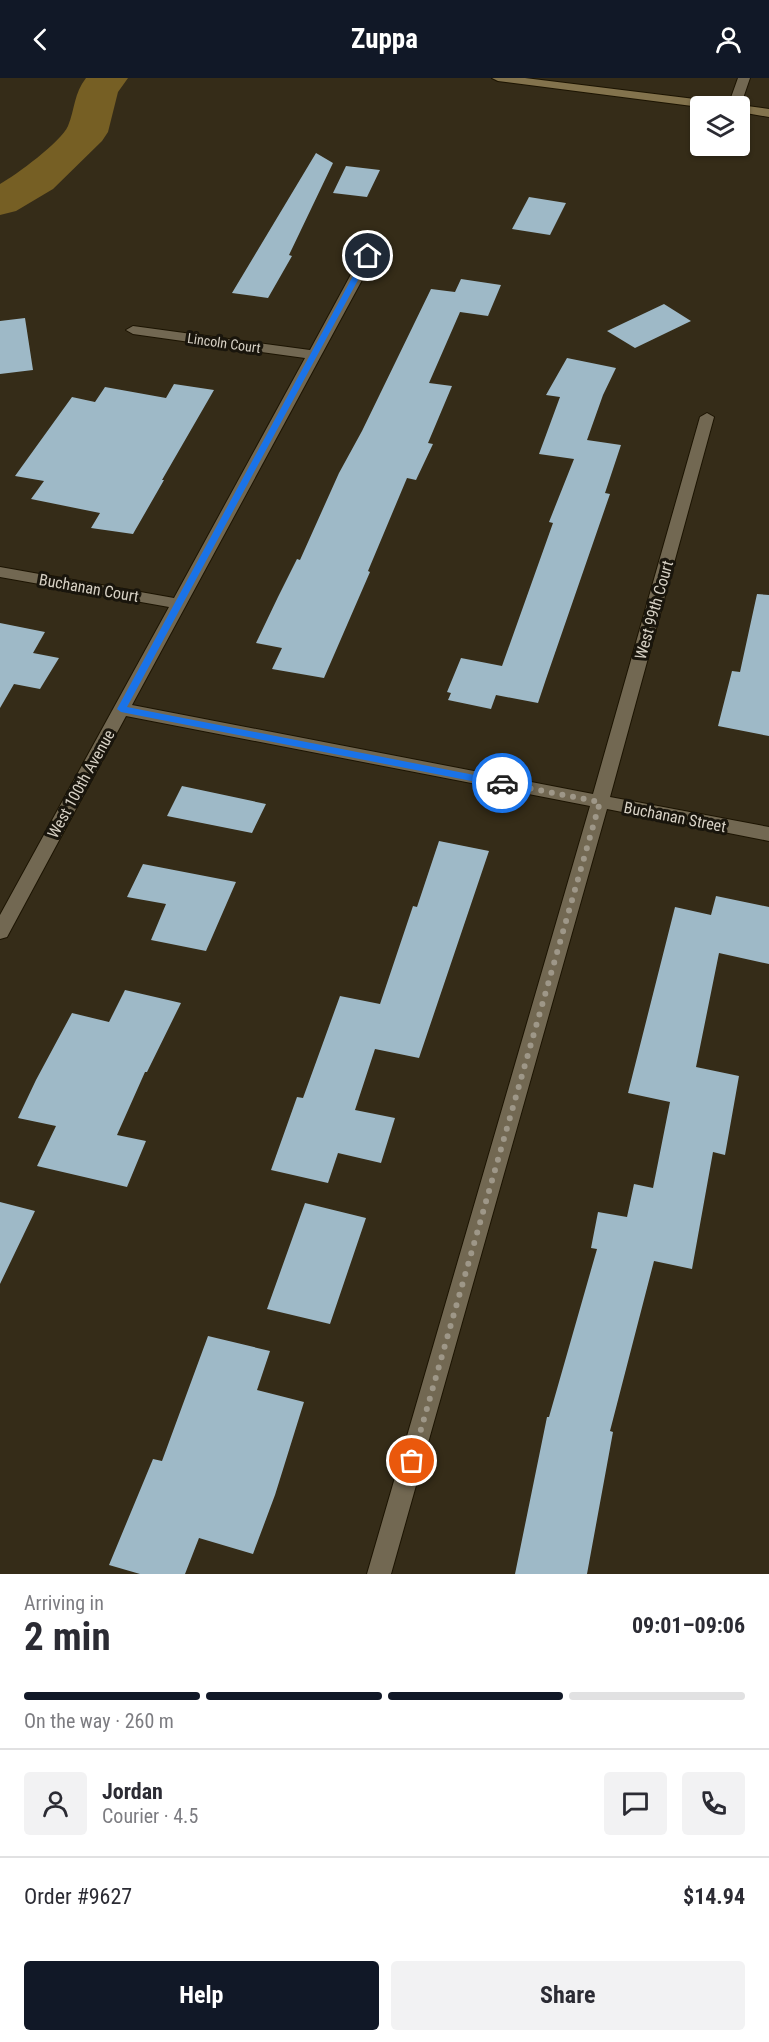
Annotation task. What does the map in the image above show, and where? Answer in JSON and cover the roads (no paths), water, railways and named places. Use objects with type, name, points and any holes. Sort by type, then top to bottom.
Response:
[{"type":"street","points":[[498,78],[690,102]]},
{"type":"street","points":[[738,96],[744,78]]},
{"type":"street","points":[[750,110],[769,113]]},
{"type":"street","name":"West 100th Avenue","points":[[0,932],[368,256]]},
{"type":"street","name":"Lincoln Court","points":[[133,330],[314,356]]},
{"type":"street","name":"West 99th Court","points":[[379,1574],[600,802],[707,417]]},
{"type":"street","name":"Buchanan Court","points":[[0,572],[178,604]]},
{"type":"street","name":"Buchanan Street","points":[[121,709],[769,834]]},
{"type":"waterway","points":[[0,202],[38,180],[87,132],[98,90],[108,78]]}]
